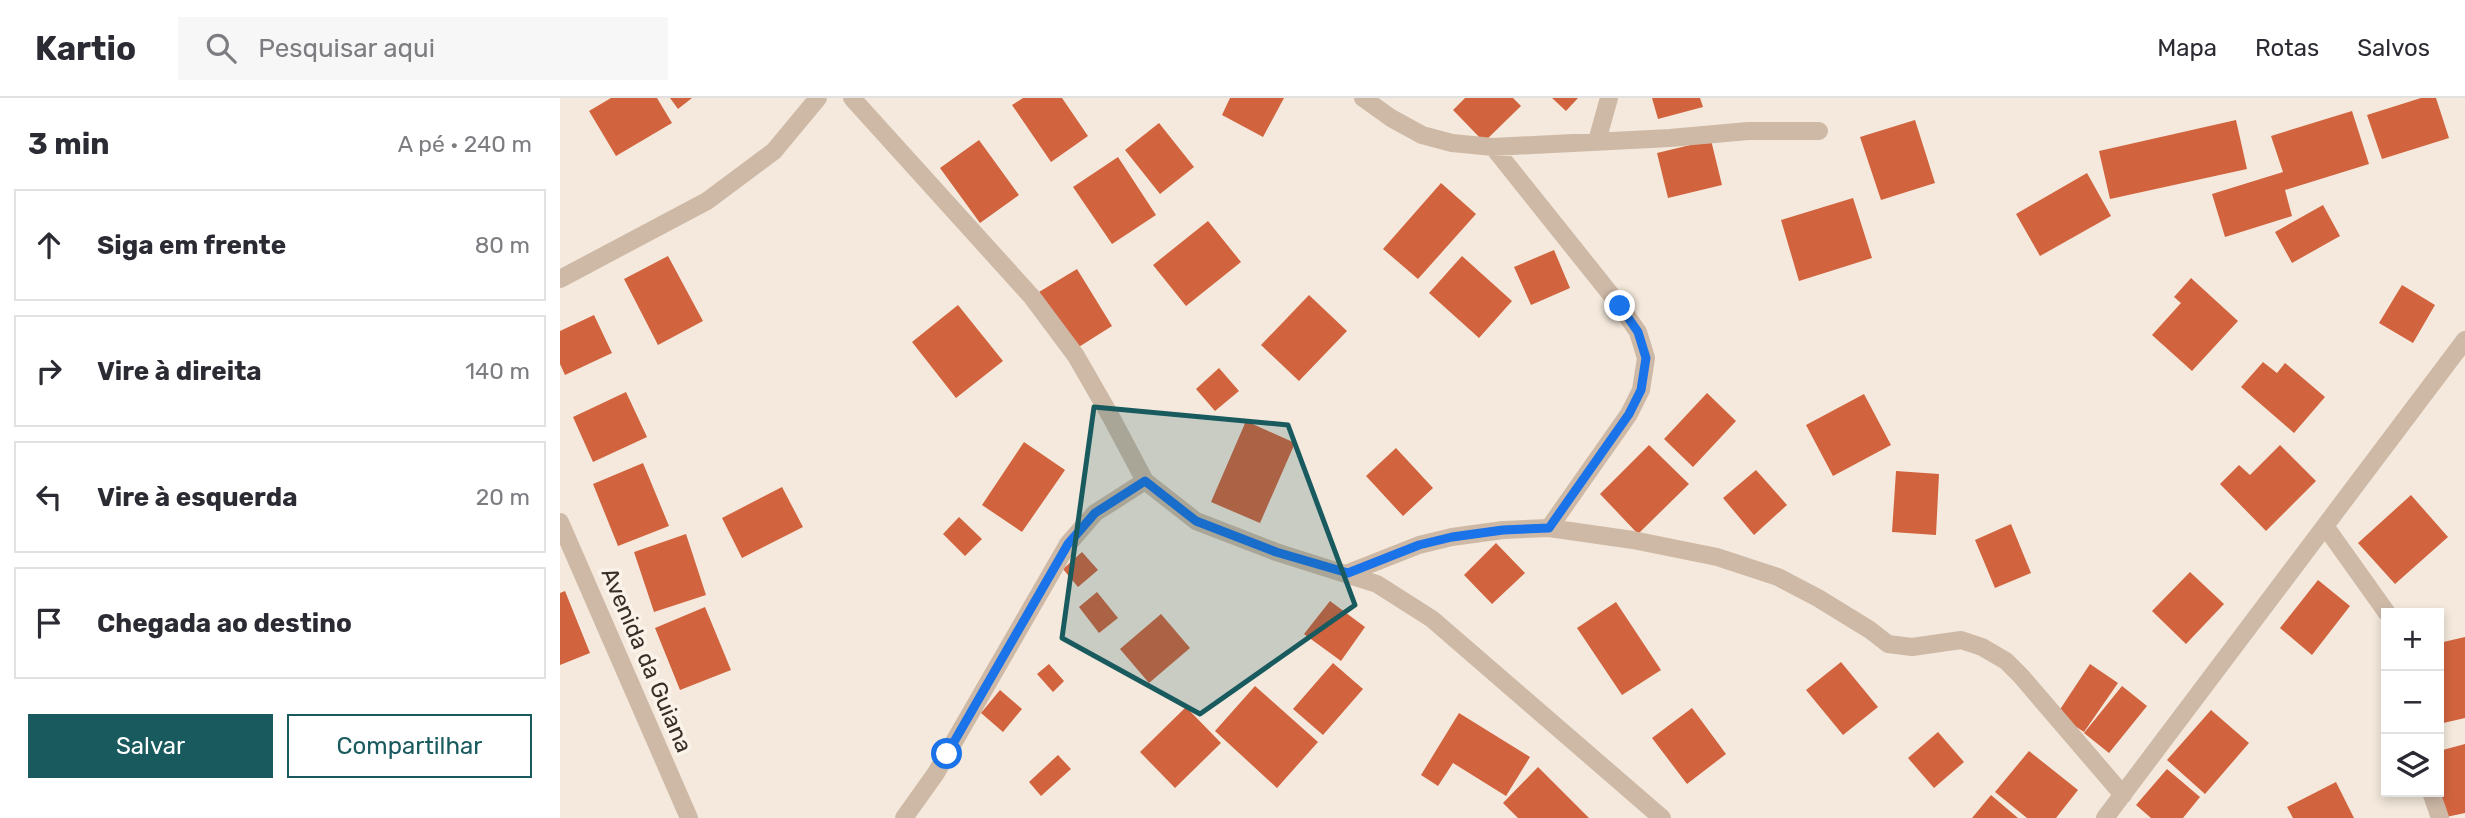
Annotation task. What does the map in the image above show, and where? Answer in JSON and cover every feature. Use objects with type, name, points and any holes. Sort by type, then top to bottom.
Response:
[{"type":"street","points":[[560,279],[707,201],[774,151],[818,98]]},
{"type":"street","points":[[852,98],[1032,297],[1055,326],[1076,356],[1145,481],[1196,521],[1276,552],[1377,584],[1432,620],[1662,818]]},
{"type":"street","points":[[1363,98],[1422,135],[1452,143],[1493,147],[1670,138],[1748,131],[1819,131]]},
{"type":"street","points":[[1597,141],[1609,98]]},
{"type":"street","points":[[1493,147],[1620,306],[1638,332],[1646,358],[1641,390],[1629,414],[1549,528]]},
{"type":"street","points":[[2105,818],[2325,526],[2459,362],[2465,340]]},
{"type":"street","points":[[904,818],[936,773],[1068,544],[1095,513],[1145,481]]},
{"type":"street","name":"Avenida da Guiana","points":[[560,522],[689,818]]},
{"type":"street","points":[[2325,526],[2383,608]]},
{"type":"street","points":[[1348,573],[1419,545],[1452,537],[1503,530],[1549,528],[1633,540],[1717,558],[1778,577],[1818,598],[1888,644],[1912,647],[1962,640],[1982,647],[2006,661],[2123,795]]},
{"type":"street","points":[[2433,797],[2440,818]]},
{"type":"highlighted area","points":[[1094,407],[1288,425],[1355,605],[1200,714],[1062,638]]},
{"type":"building","points":[[611,98],[657,98],[672,123],[616,156],[589,111]]},
{"type":"building","points":[[670,98],[692,98],[678,109]]},
{"type":"building","points":[[1023,98],[1062,98],[1088,136],[1051,162],[1012,105]]},
{"type":"building","points":[[1230,98],[1284,98],[1263,137],[1222,115]]},
{"type":"building","points":[[1465,98],[1513,98],[1521,106],[1484,142],[1453,110]]},
{"type":"building","points":[[1552,98],[1578,98],[1566,111]]},
{"type":"building","points":[[1652,98],[1700,98],[1703,107],[1658,119]]},
{"type":"building","points":[[2421,98],[2436,98],[2449,138],[2382,159],[2367,115]]},
{"type":"building","points":[[2352,111],[2369,164],[2285,190],[2292,216],[2225,237],[2212,194],[2283,172],[2271,136]]},
{"type":"building","points":[[1915,120],[1935,183],[1881,200],[1860,137]]},
{"type":"building","points":[[2236,120],[2247,169],[2110,199],[2099,151]]},
{"type":"building","points":[[1159,123],[1194,167],[1160,194],[1125,150]]},
{"type":"building","points":[[979,140],[1019,195],[980,223],[940,168]]},
{"type":"building","points":[[1711,140],[1722,185],[1668,198],[1657,153]]},
{"type":"building","points":[[1118,157],[1156,215],[1112,244],[1073,187]]},
{"type":"building","points":[[2087,173],[2111,216],[2040,256],[2016,214]]},
{"type":"building","points":[[1441,183],[1476,214],[1418,279],[1383,249]]},
{"type":"building","points":[[1853,198],[1872,258],[1799,281],[1781,220]]},
{"type":"building","points":[[2323,205],[2340,236],[2292,263],[2275,232]]},
{"type":"building","points":[[1208,221],[1241,262],[1186,306],[1153,265]]},
{"type":"building","points":[[1554,250],[1570,288],[1531,305],[1514,267]]},
{"type":"building","points":[[668,256],[703,321],[658,345],[624,279]]},
{"type":"building","points":[[1462,256],[1512,301],[1479,338],[1429,293]]},
{"type":"building","points":[[1077,269],[1112,326],[1074,350],[1039,292]]},
{"type":"building","points":[[2191,278],[2238,321],[2192,371],[2152,335],[2181,303],[2174,297]]},
{"type":"building","points":[[2402,285],[2435,305],[2413,343],[2379,323]]},
{"type":"building","points":[[1309,295],[1347,331],[1299,381],[1261,345]]},
{"type":"building","points":[[958,305],[1003,361],[956,398],[912,342]]},
{"type":"building","points":[[594,315],[612,353],[565,375],[560,364],[560,331]]},
{"type":"building","points":[[2263,362],[2277,373],[2285,363],[2325,397],[2294,433],[2241,387]]},
{"type":"building","points":[[1219,368],[1239,391],[1215,411],[1196,389]]},
{"type":"building","points":[[626,392],[647,437],[593,462],[573,417]]},
{"type":"building","points":[[1707,393],[1736,421],[1693,467],[1664,439]]},
{"type":"building","points":[[1864,394],[1891,445],[1833,476],[1806,425]]},
{"type":"building","points":[[1246,421],[1295,443],[1260,523],[1211,502]]},
{"type":"building","points":[[1024,442],[1065,470],[1022,532],[982,505]]},
{"type":"building","points":[[1649,445],[1689,484],[1638,534],[1600,494]]},
{"type":"building","points":[[2280,445],[2316,481],[2266,531],[2220,484],[2239,465],[2250,475]]},
{"type":"building","points":[[1396,448],[1433,488],[1403,516],[1366,476]]},
{"type":"building","points":[[643,463],[669,526],[618,546],[593,484]]},
{"type":"building","points":[[1756,470],[1787,505],[1754,535],[1723,498]]},
{"type":"building","points":[[1896,471],[1939,474],[1936,535],[1892,532]]},
{"type":"building","points":[[782,487],[803,527],[742,558],[722,518]]},
{"type":"building","points":[[2411,495],[2448,537],[2395,584],[2358,543]]},
{"type":"building","points":[[959,517],[982,539],[965,556],[943,534]]},
{"type":"building","points":[[2011,524],[2031,573],[1995,588],[1975,540]]},
{"type":"building","points":[[686,534],[706,595],[654,612],[634,552]]},
{"type":"building","points":[[1496,543],[1525,573],[1492,604],[1464,575]]},
{"type":"building","points":[[1082,552],[1098,570],[1078,587],[1063,569]]},
{"type":"building","points":[[2190,572],[2224,604],[2186,644],[2152,611]]},
{"type":"building","points":[[2318,580],[2350,606],[2312,655],[2280,628]]},
{"type":"building","points":[[565,591],[590,653],[560,665],[560,593]]},
{"type":"building","points":[[1097,592],[1118,618],[1099,633],[1079,607]]},
{"type":"building","points":[[1330,601],[1365,627],[1341,661],[1304,634]]},
{"type":"building","points":[[1616,602],[1661,670],[1622,695],[1577,628]]},
{"type":"building","points":[[705,607],[731,670],[680,690],[655,628]]},
{"type":"building","points":[[1161,614],[1190,648],[1149,683],[1120,649]]},
{"type":"building","points":[[2465,637],[2465,718],[2444,723],[2444,671],[2444,642]]},
{"type":"building","points":[[1841,662],[1878,707],[1843,735],[1806,690]]},
{"type":"building","points":[[1333,663],[1363,689],[1323,735],[1293,709]]},
{"type":"building","points":[[1049,664],[1064,681],[1053,692],[1037,674]]},
{"type":"building","points":[[2090,664],[2118,683],[2084,732],[2057,714]]},
{"type":"building","points":[[1255,686],[1318,742],[1277,788],[1215,731]]},
{"type":"building","points":[[2122,686],[2147,706],[2109,753],[2084,733]]},
{"type":"building","points":[[1000,690],[1022,709],[1003,732],[981,713]]},
{"type":"building","points":[[1186,707],[1221,743],[1175,788],[1140,752]]},
{"type":"building","points":[[1692,708],[1726,754],[1687,784],[1652,738]]},
{"type":"building","points":[[2211,710],[2249,743],[2205,794],[2167,760]]},
{"type":"building","points":[[1459,713],[1530,757],[1506,796],[1453,763],[1438,786],[1421,775]]},
{"type":"building","points":[[1938,732],[1964,762],[1934,788],[1908,758]]},
{"type":"building","points":[[2465,744],[2465,813],[2446,817],[2441,797],[2444,797],[2444,750]]},
{"type":"building","points":[[2029,751],[2078,790],[2056,818],[2027,818],[1995,792]]},
{"type":"building","points":[[1058,755],[1071,769],[1041,796],[1029,782]]},
{"type":"building","points":[[1538,767],[1589,818],[1518,818],[1503,803]]},
{"type":"building","points":[[2167,769],[2200,797],[2183,818],[2151,818],[2136,805]]},
{"type":"building","points":[[2336,782],[2354,818],[2293,818],[2287,807]]},
{"type":"building","points":[[1991,795],[2018,818],[1972,818]]},
{"type":"route","points":[[947,754],[1068,544],[1095,513],[1145,481],[1196,521],[1276,552],[1348,573],[1419,545],[1452,537],[1503,530],[1549,528],[1629,414],[1641,390],[1646,358],[1638,332],[1620,306]]}]
